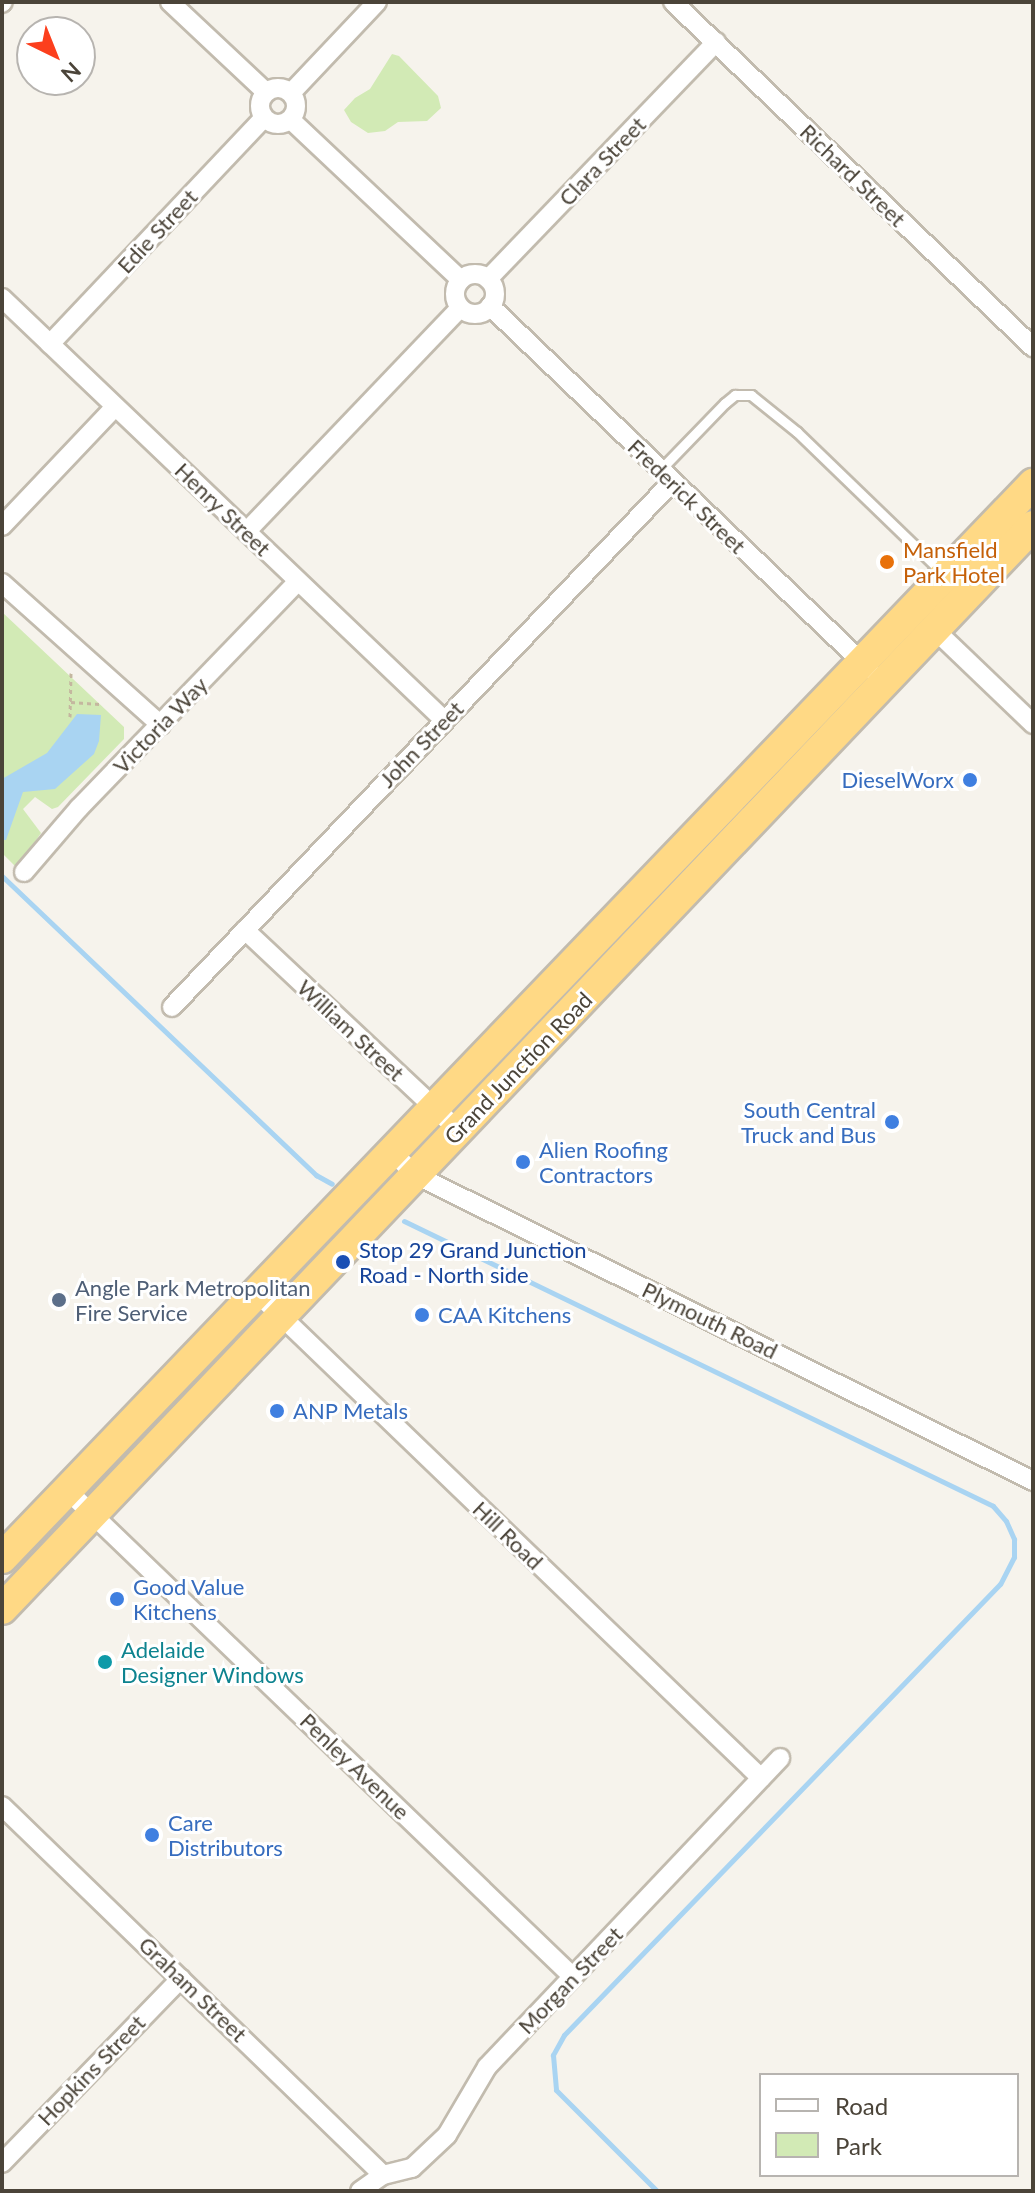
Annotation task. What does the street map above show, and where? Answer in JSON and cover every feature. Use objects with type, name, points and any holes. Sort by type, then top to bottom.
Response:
[{"type":"highway","name":"Grand Junction Road","points":[[2,1609],[93,1514],[256,1292],[1033,484]]},
{"type":"highway","name":"Grand Junction Road","points":[[2,1558],[67,1490],[167,1412],[281,1316],[1033,526]]},
{"type":"highway","points":[[574,962],[597,984]]},
{"type":"street","points":[[170,2],[266,92]]},
{"type":"street","points":[[291,93],[377,2]]},
{"type":"street","name":"Richard Street","points":[[673,2],[1033,347]]},
{"type":"street","name":"Clara Street","points":[[488,279],[716,42]]},
{"type":"street","points":[[279,88],[291,93],[297,106],[291,120],[275,125],[264,118],[259,105],[266,92],[279,88]]},
{"type":"street","name":"Edie Street","points":[[50,344],[264,118]]},
{"type":"street","points":[[291,120],[461,280]]},
{"type":"street","points":[[475,274],[488,279],[494,291],[490,306],[476,314],[460,308],[455,295],[461,280],[475,274]]},
{"type":"street","name":"Henry Street","points":[[2,298],[444,720]]},
{"type":"street","name":"Frederick Street","points":[[490,306],[884,685]]},
{"type":"street","points":[[247,531],[460,308]]},
{"type":"street","points":[[2,526],[115,407]]},
{"type":"street","name":"John Street","points":[[172,1007],[444,720],[666,476]]},
{"type":"street","name":"Victoria Way","points":[[24,872],[79,808],[298,581]]},
{"type":"street","points":[[2,583],[161,725]]},
{"type":"street","points":[[935,630],[1033,724]]},
{"type":"street","name":"William Street","points":[[245,930],[458,1130]]},
{"type":"street","name":"Plymouth Road","points":[[392,1152],[416,1175],[1033,1481]]},
{"type":"street","name":"Hill Road","points":[[256,1292],[761,1778]]},
{"type":"street","name":"Penley Avenue","points":[[67,1490],[573,1977]]},
{"type":"street","name":"Morgan Street","points":[[360,2191],[383,2175],[412,2168],[447,2135],[487,2067],[780,1758]]},
{"type":"street","name":"Graham Street","points":[[2,1806],[383,2175]]},
{"type":"street","name":"Hopkins Street","points":[[2,2163],[181,1978]]},
{"type":"lane","points":[[666,476],[725,403],[735,395],[751,395],[797,432],[945,574]]},
{"type":"path","points":[[70,717],[71,673]]},
{"type":"path","points":[[70,702],[103,704]]},
{"type":"green space","points":[[392,54],[399,56],[438,96],[441,108],[427,121],[398,122],[385,131],[368,133],[351,122],[344,110],[355,98],[370,89]]},
{"type":"green space","points":[[2,612],[124,727],[124,739],[58,807],[52,809],[35,797],[23,809],[41,833],[17,868],[2,853]]},
{"type":"water","points":[[77,714],[101,715],[99,741],[94,754],[55,789],[23,792],[6,840],[2,840],[2,779],[47,753]]},
{"type":"waterway","points":[[2,876],[316,1175],[332,1184]]},
{"type":"waterway","points":[[404,1221],[993,1506],[1006,1521],[1014,1539],[1014,1557],[1000,1584],[564,2035],[553,2055],[556,2090],[657,2191]]},
{"type":"place","name":"Mansfield Park Hotel","points":[[887,562]]},
{"type":"place","name":"DieselWorx","points":[[970,780]]},
{"type":"place","name":"South Central Truck and Bus","points":[[892,1122]]},
{"type":"place","name":"Alien Roofing Contractors","points":[[523,1162]]},
{"type":"place","name":"Stop 29 Grand Junction Road - North side","points":[[343,1262]]},
{"type":"place","name":"Angle Park Metropolitan Fire Service","points":[[59,1300]]},
{"type":"place","name":"CAA Kitchens","points":[[422,1315]]},
{"type":"place","name":"ANP Metals","points":[[277,1411]]},
{"type":"place","name":"Good Value Kitchens","points":[[117,1599]]},
{"type":"place","name":"Adelaide Designer Windows","points":[[105,1662]]},
{"type":"place","name":"Care Distributors","points":[[152,1835]]}]
